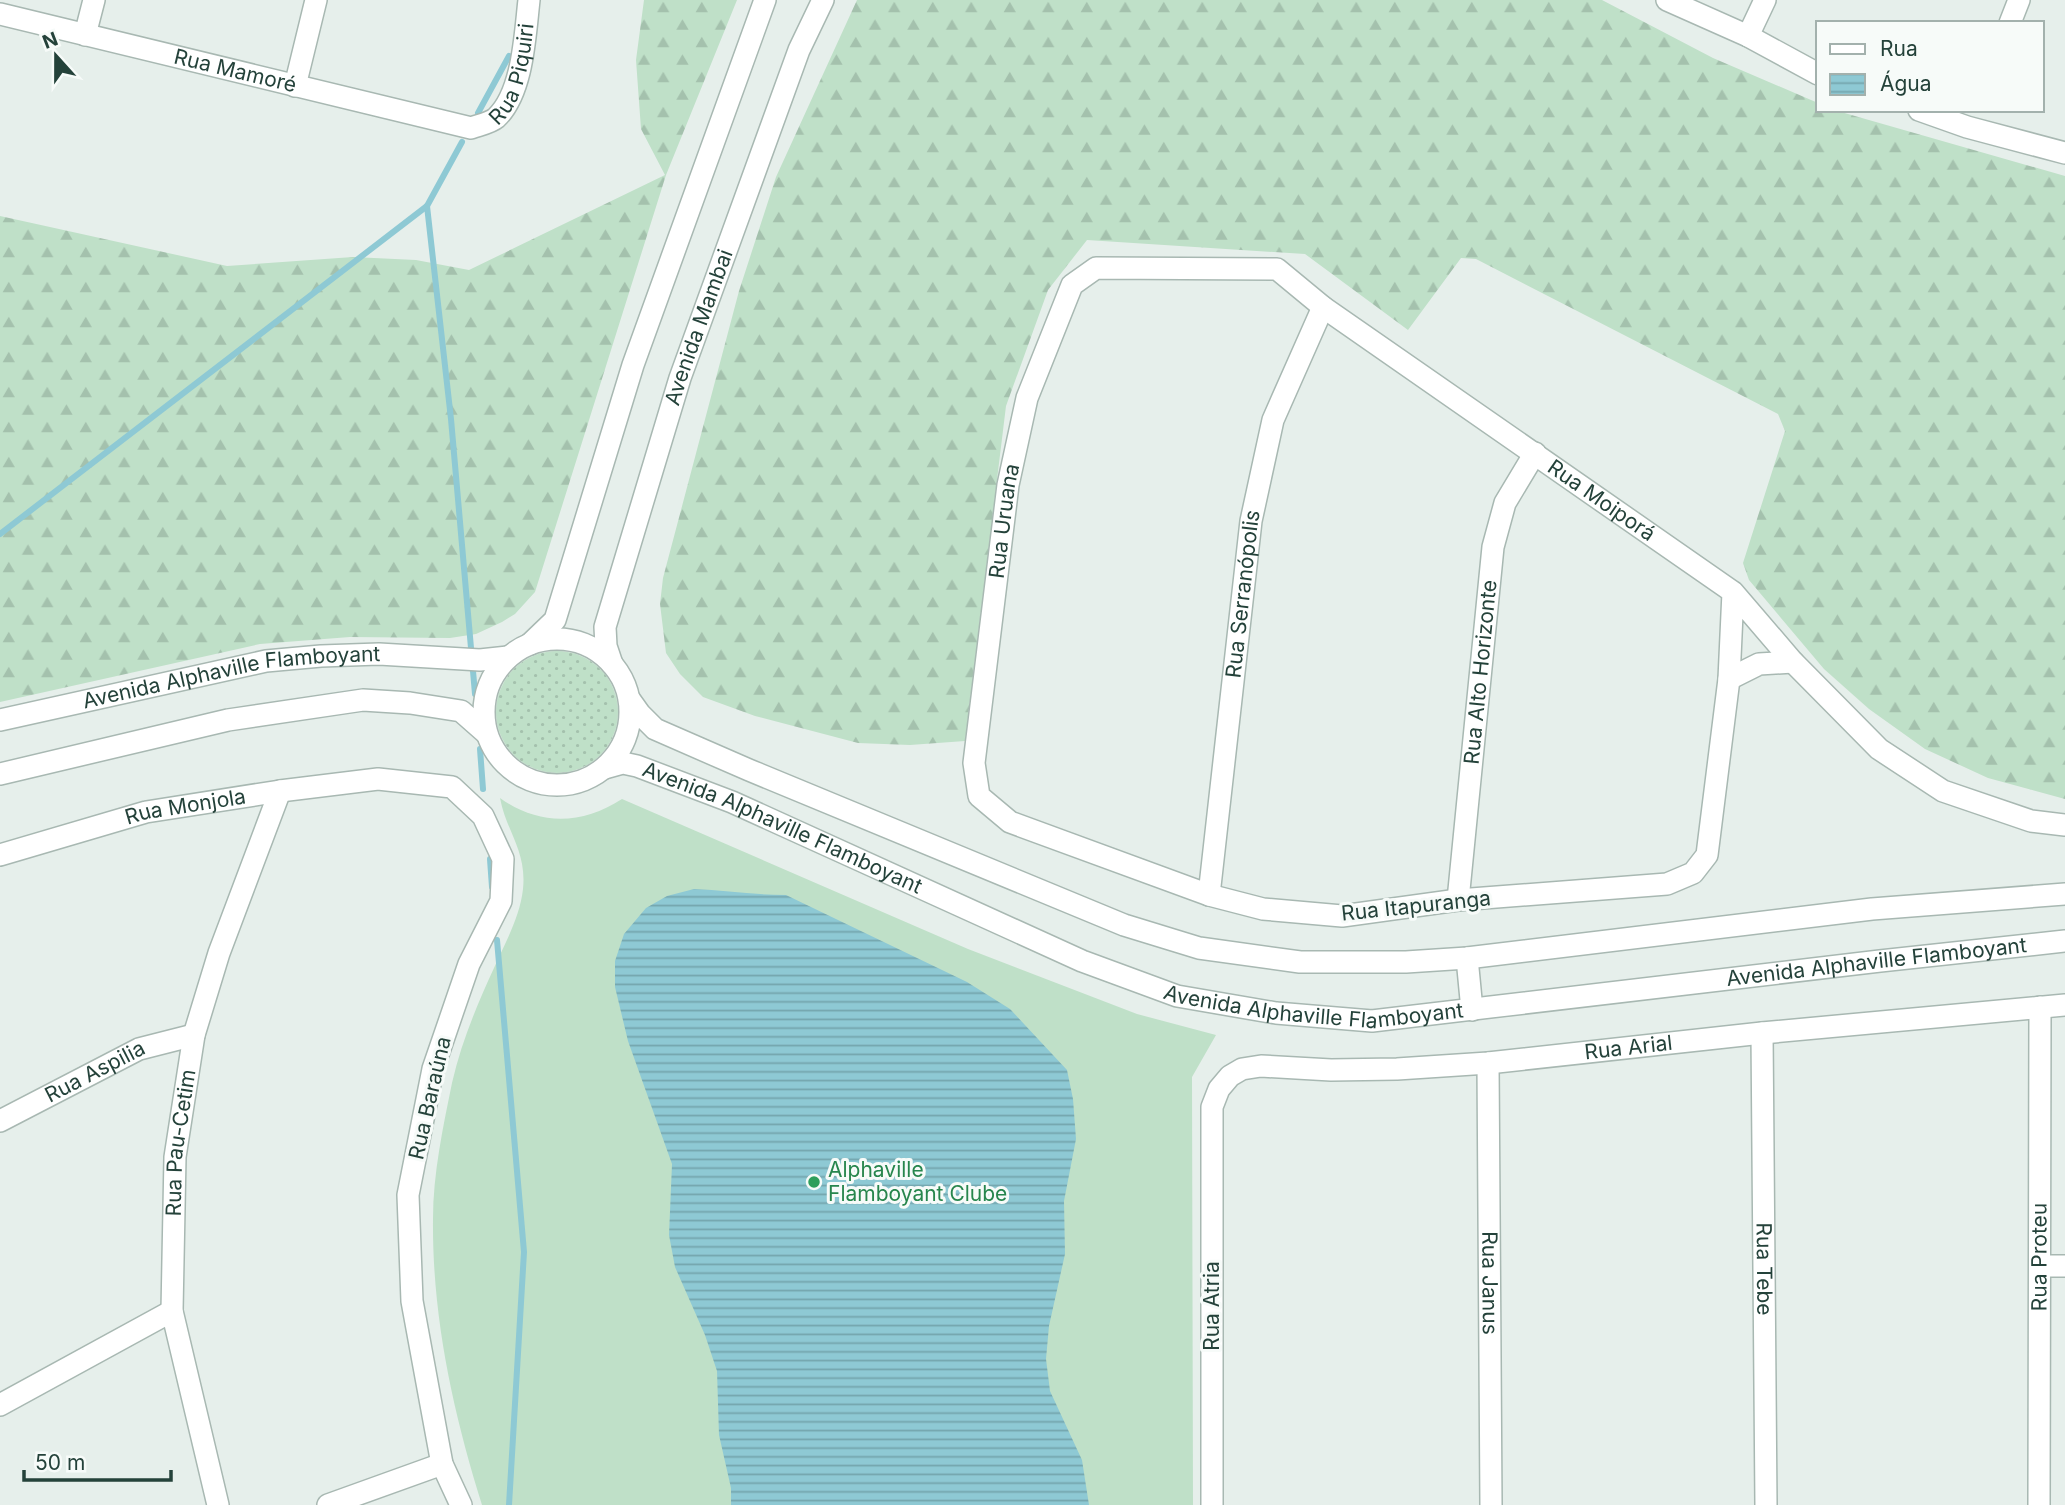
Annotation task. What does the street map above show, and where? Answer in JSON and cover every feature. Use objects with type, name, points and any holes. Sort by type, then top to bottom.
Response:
[{"type":"street","points":[[85,35],[94,0]]},
{"type":"street","points":[[295,86],[316,0]]},
{"type":"street","name":"Rua Piquiri","points":[[471,128],[494,120],[510,102],[522,57],[529,0]]},
{"type":"street","points":[[530,644],[555,639],[580,642],[605,656],[622,676],[630,700],[630,725],[621,749],[605,768],[583,781],[558,786],[535,782],[516,774],[497,756],[486,733],[483,707],[492,678],[508,657],[530,644],[555,620],[633,365],[765,0]]},
{"type":"street","name":"Avenida Mambai","points":[[612,664],[606,646],[605,627],[680,378],[799,50],[823,0]]},
{"type":"street","points":[[1667,0],[1748,36],[1816,73]]},
{"type":"street","points":[[1748,36],[1765,0]]},
{"type":"street","points":[[2011,21],[2019,0]]},
{"type":"street","name":"Rua Mamoré","points":[[0,14],[471,128]]},
{"type":"street","points":[[1931,112],[1971,119],[2065,153]]},
{"type":"street","name":"Rua Moiporá","points":[[1096,268],[1277,269],[1323,307],[1733,592],[1793,662],[1879,749],[1943,791],[2031,821],[2065,825]]},
{"type":"street","name":"Rua Uruana","points":[[979,796],[974,764],[1008,485],[1027,398],[1072,285],[1096,268]]},
{"type":"street","name":"Rua Serranópolis","points":[[1209,895],[1251,521],[1273,420],[1323,307]]},
{"type":"street","name":"Rua Alto Horizonte","points":[[1458,901],[1493,547],[1505,503],[1535,453]]},
{"type":"street","points":[[1733,592],[1729,679],[1759,664],[1793,662]]},
{"type":"street","name":"Avenida Alphaville Flamboyant","points":[[0,720],[266,661],[379,654],[480,660],[508,657]]},
{"type":"street","name":"Rua Itapuranga","points":[[979,796],[1010,822],[1209,895],[1263,909],[1342,916],[1458,901],[1667,884],[1693,873],[1707,855],[1729,679]]},
{"type":"street","name":"Avenida Alphaville Flamboyant","points":[[630,700],[655,729],[1124,925],[1199,948],[1300,962],[1406,962],[1467,958],[1872,909],[2065,894]]},
{"type":"street","name":"Avenida Alphaville Flamboyant","points":[[0,774],[228,720],[363,701],[410,703],[461,710],[486,733]]},
{"type":"street","name":"Avenida Alphaville Flamboyant","points":[[605,768],[623,763],[637,766],[732,802],[1082,961],[1177,996],[1276,1013],[1372,1021],[2065,942]]},
{"type":"street","name":"Rua Monjola","points":[[0,855],[146,812],[378,779]]},
{"type":"street","name":"Rua Baraúna","points":[[378,779],[452,787],[483,816],[503,859],[501,901],[469,964],[433,1069],[408,1195],[412,1301],[442,1464],[461,1505]]},
{"type":"street","name":"Rua Pau-Cetim","points":[[218,1505],[172,1311],[175,1157],[194,1035],[219,953],[280,791]]},
{"type":"street","points":[[1467,958],[1472,1010]]},
{"type":"street","name":"Rua Arial","points":[[1212,1107],[1219,1089],[1230,1076],[1242,1069],[1261,1066],[1331,1070],[1488,1063],[2065,1004]]},
{"type":"street","name":"Rua Proteu","points":[[2039,1505],[2040,1007]]},
{"type":"street","name":"Rua Tebe","points":[[1762,1033],[1766,1505]]},
{"type":"street","name":"Rua Aspilia","points":[[0,1122],[139,1049],[194,1035]]},
{"type":"street","name":"Rua Janus","points":[[1488,1063],[1491,1505]]},
{"type":"street","name":"Rua Atria","points":[[1212,1107],[1212,1505]]},
{"type":"street","points":[[2040,1266],[2065,1266]]},
{"type":"street","points":[[0,1405],[172,1311]]},
{"type":"street","points":[[328,1505],[442,1464]]},
{"type":"green space","points":[[644,0],[737,0],[666,175],[535,592],[515,614],[476,634],[450,638],[350,637],[260,644],[0,702],[0,216],[227,266],[353,257],[416,260],[469,270],[665,175],[641,129],[636,60]]},
{"type":"green space","points":[[857,0],[1602,0],[1713,58],[1816,102],[1816,112],[1841,112],[2065,176],[2065,799],[1988,778],[1925,749],[1869,709],[1824,669],[1749,580],[1743,563],[1785,431],[1778,414],[1476,259],[1461,258],[1408,330],[1305,254],[1087,240],[1048,290],[1006,406],[965,741],[910,745],[858,743],[755,716],[703,697],[680,674],[666,653],[660,604],[663,578],[739,291],[776,177]]},
{"type":"green space","points":[[557,651],[580,655],[600,669],[614,689],[618,712],[614,735],[600,755],[580,769],[557,773],[534,769],[514,755],[500,735],[496,712],[500,689],[514,669],[534,655]]},
{"type":"green space","name":"Alphaville Flamboyant Clube","points":[[500,798],[530,814],[561,819],[592,814],[622,799],[968,949],[1137,1014],[1216,1035],[1192,1077],[1193,1505],[482,1505],[446,1364],[436,1292],[433,1219],[439,1151],[456,1068],[470,1024],[512,930],[523,889],[522,863]]},
{"type":"water","points":[[694,889],[786,895],[967,982],[1010,1009],[1067,1070],[1073,1099],[1076,1139],[1064,1201],[1065,1254],[1049,1326],[1046,1359],[1050,1391],[1082,1460],[1089,1505],[731,1505],[731,1488],[719,1435],[717,1371],[705,1335],[675,1267],[669,1235],[672,1164],[628,1041],[615,987],[615,961],[624,934],[646,908],[667,896]]},
{"type":"waterway","points":[[478,113],[509,56]]},
{"type":"waterway","points":[[0,534],[427,206],[462,142]]},
{"type":"waterway","points":[[427,206],[451,419],[471,648]]},
{"type":"waterway","points":[[473,671],[475,694]]},
{"type":"waterway","points":[[480,749],[483,789]]},
{"type":"waterway","points":[[490,859],[492,887]]},
{"type":"waterway","points":[[497,940],[524,1252],[509,1505]]},
{"type":"place","name":"Alphaville Flamboyant Clube","points":[[814,1182]]}]
